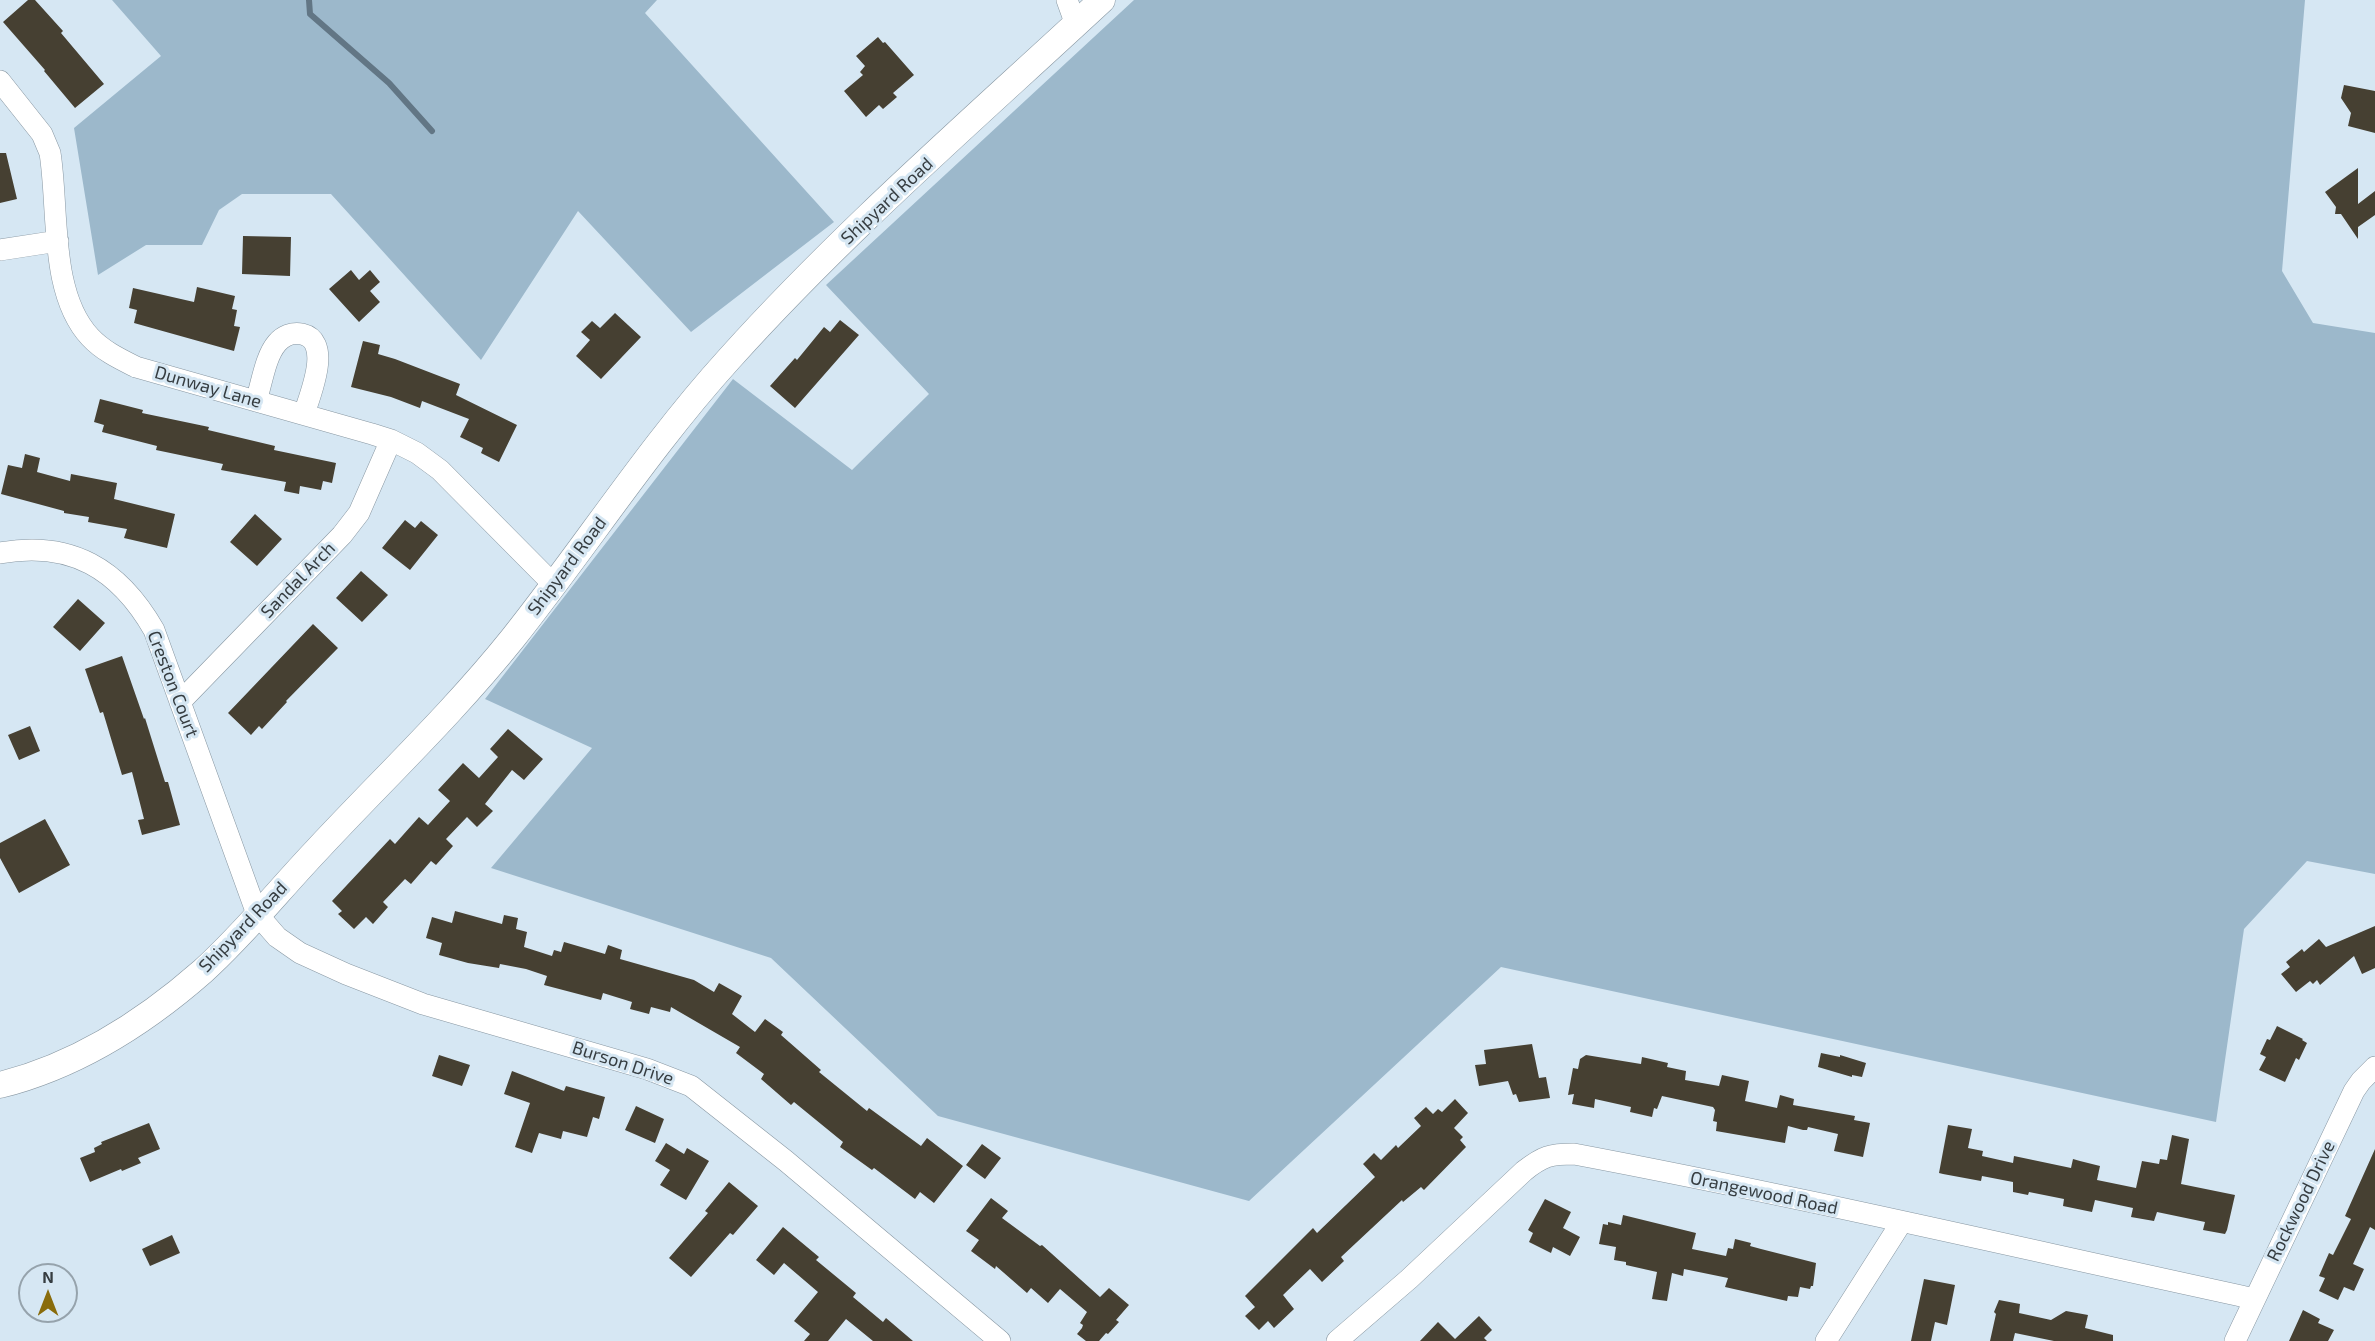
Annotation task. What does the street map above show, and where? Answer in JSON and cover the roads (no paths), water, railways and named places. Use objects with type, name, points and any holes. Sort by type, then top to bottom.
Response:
[{"type":"street","points":[[1067,0],[1076,25]]},
{"type":"street","name":"Shipyard Road","points":[[0,1085],[57,1066],[126,1029],[206,969],[465,693],[510,641],[690,404],[788,295],[1102,0]]},
{"type":"street","name":"Dunway Lane","points":[[0,81],[42,134],[50,153],[64,283],[74,313],[90,337],[113,356],[136,367],[391,440],[417,453],[440,470],[554,585]]},
{"type":"street","points":[[0,250],[58,241]]},
{"type":"street","points":[[256,400],[276,344],[285,336],[293,333],[303,334],[312,339],[318,358],[304,414]]},
{"type":"street","name":"Sandal Arch","points":[[180,702],[342,535],[359,513],[391,440]]},
{"type":"street","name":"Creston Court","points":[[0,553],[42,550],[69,555],[94,565],[117,580],[139,604],[154,630],[257,914]]},
{"type":"street","name":"Burson Drive","points":[[257,914],[277,937],[300,953],[346,974],[423,1004],[647,1069],[691,1086],[786,1161],[1000,1341]]},
{"type":"street","name":"Rockwood Drive","points":[[2235,1341],[2354,1091],[2375,1067]]},
{"type":"street","name":"Orangewood Road","points":[[1337,1341],[1409,1279],[1524,1171],[1540,1159],[1552,1154],[1574,1154],[1738,1185],[1901,1223],[2255,1299]]},
{"type":"street","points":[[1826,1341],[1901,1223]]},
{"type":"waterway","points":[[309,0],[310,14],[389,83],[432,131]]}]
